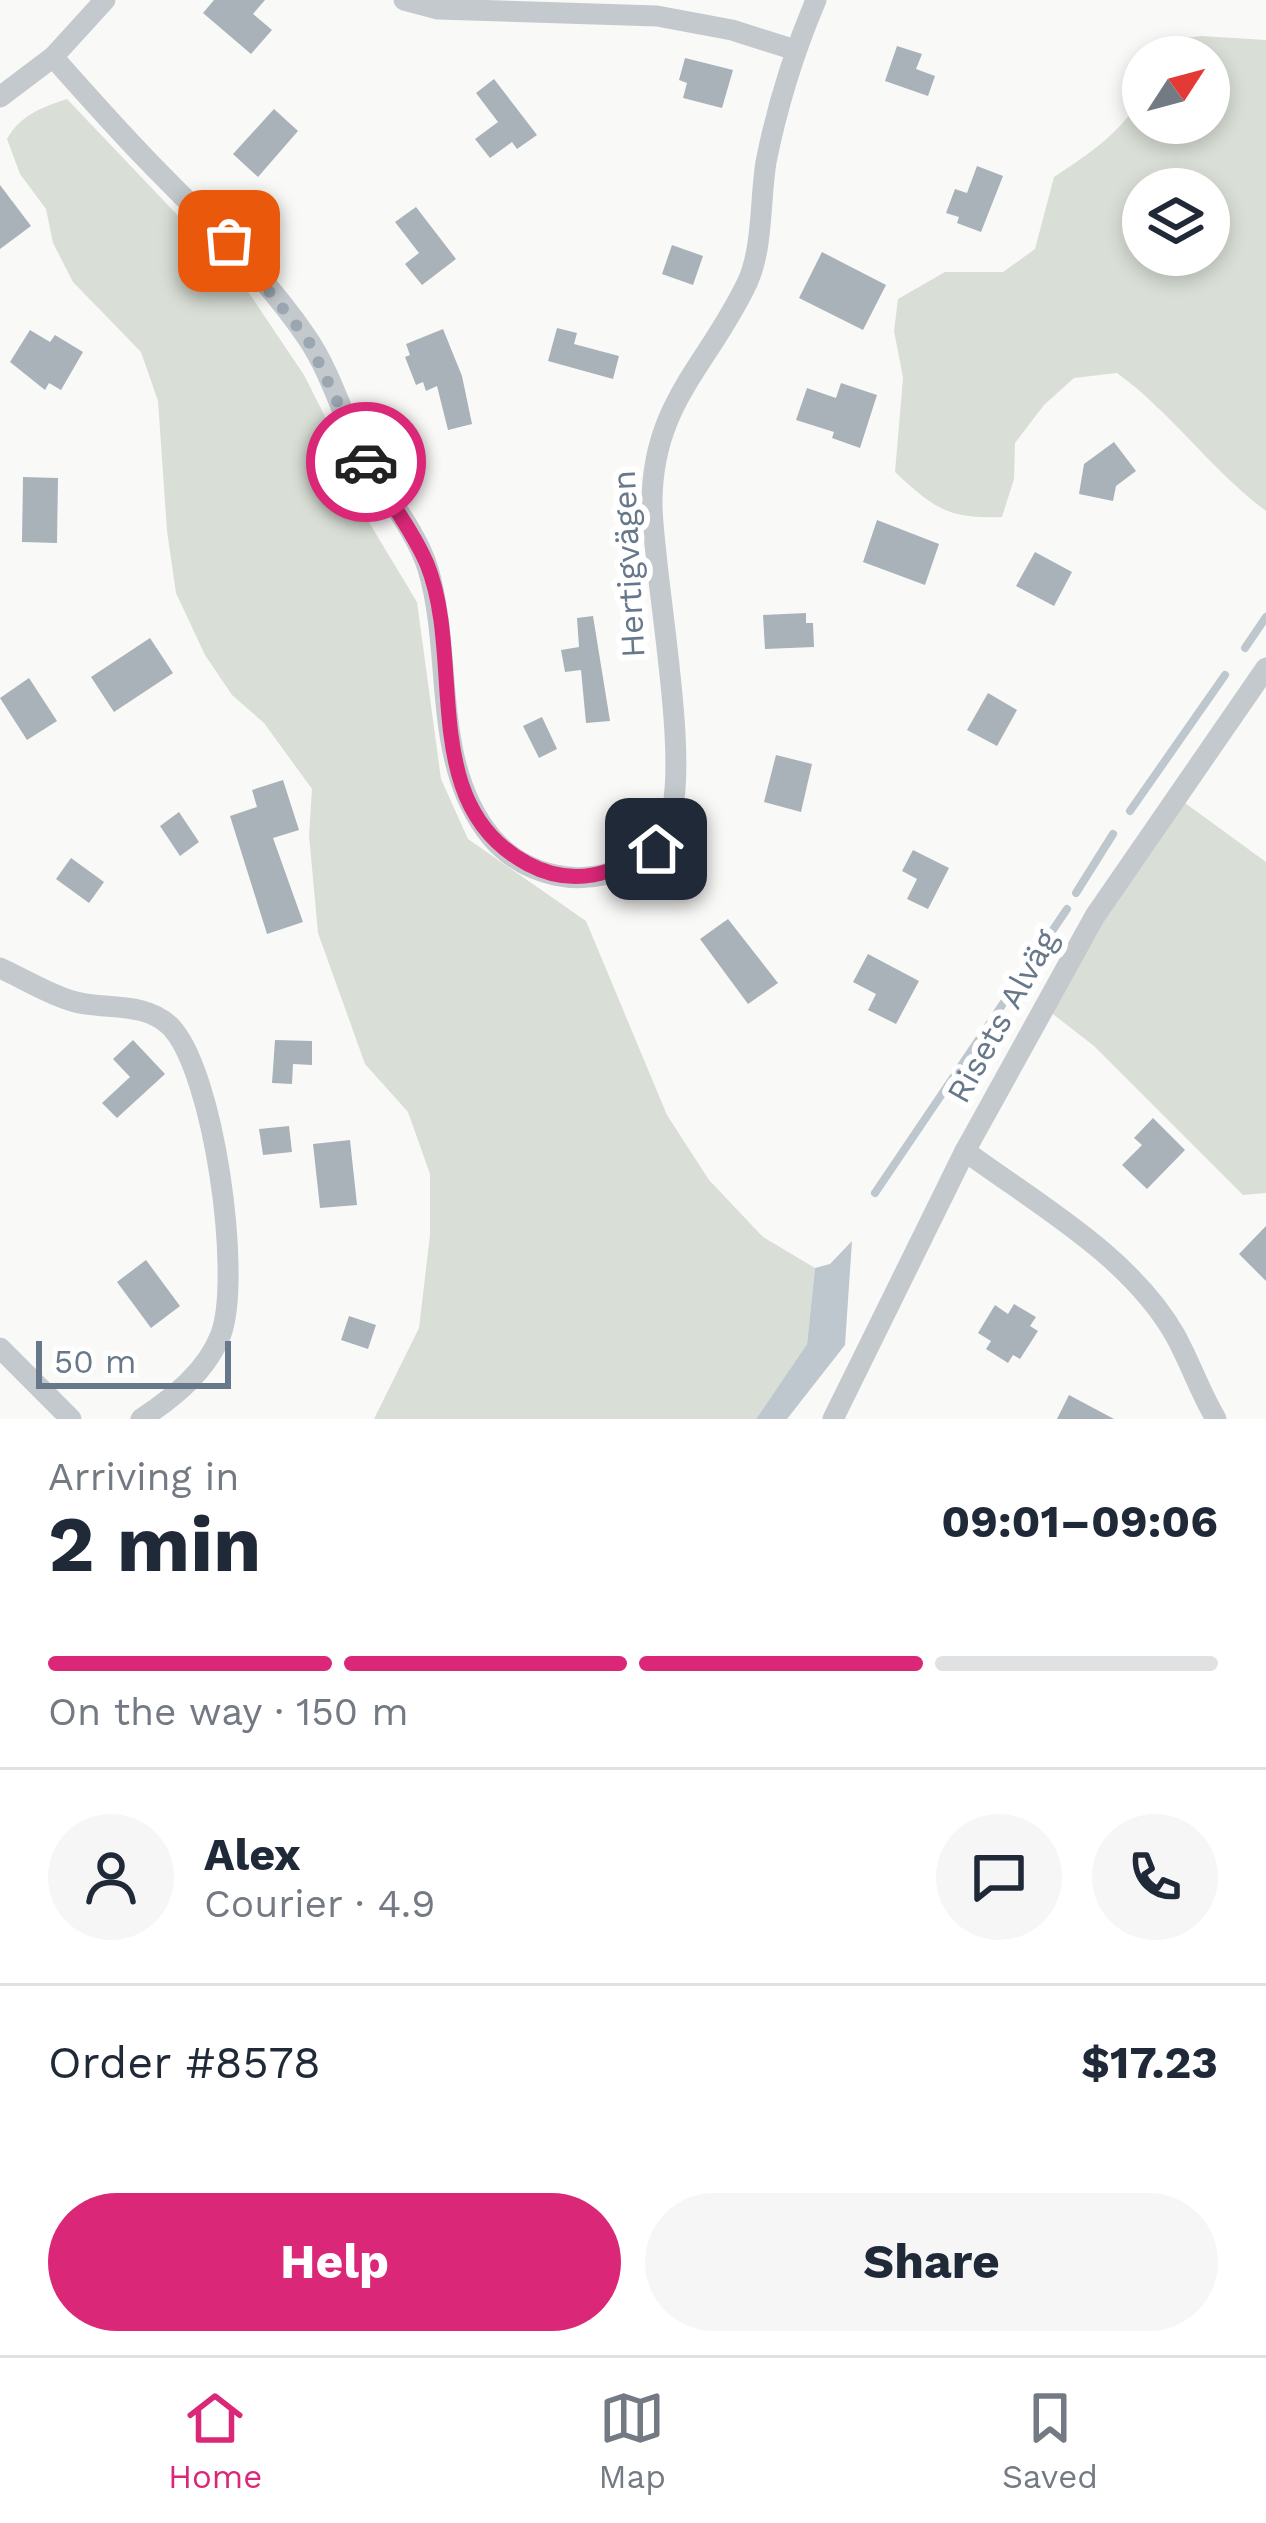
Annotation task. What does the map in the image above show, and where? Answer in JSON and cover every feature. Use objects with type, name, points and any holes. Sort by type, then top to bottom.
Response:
[{"type":"street","points":[[0,97],[53,57],[105,0]]},
{"type":"street","points":[[404,0],[438,9],[657,16],[732,30],[795,50]]},
{"type":"street","name":"Hertigvägen","points":[[53,57],[229,241],[308,340],[360,451],[428,566],[456,768],[469,805],[495,841],[514,856],[546,874],[573,879],[617,871],[656,849],[671,819],[676,770],[656,559],[656,445],[690,373],[710,348],[750,276],[767,159],[795,50],[816,0]]},
{"type":"street","name":"Risets Alväg","points":[[833,1419],[965,1151],[1095,916],[1266,668]]},
{"type":"street","points":[[0,968],[70,1001],[150,1012],[182,1041],[221,1163],[228,1309],[210,1357],[194,1377],[141,1419]]},
{"type":"street","points":[[965,1151],[1104,1254],[1148,1300],[1175,1335],[1194,1383],[1216,1419]]},
{"type":"street","points":[[0,1348],[71,1419]]},
{"type":"shaded area","points":[[1230,38],[1266,40],[1266,511],[1117,373],[1074,378],[1044,405],[1015,443],[1014,479],[1002,517],[943,509],[895,472],[903,378],[894,331],[898,299],[945,272],[1003,272],[1035,249],[1054,177],[1122,123],[1122,144],[1230,144]]},
{"type":"shaded area","points":[[67,99],[243,284],[304,375],[350,466],[332,473],[361,509],[417,602],[441,779],[468,839],[586,921],[667,1115],[709,1180],[763,1237],[815,1268],[807,1344],[756,1419],[374,1419],[419,1328],[430,1235],[430,1174],[408,1112],[365,1064],[318,933],[309,835],[312,789],[264,723],[232,695],[205,655],[176,593],[158,401],[141,352],[73,282],[53,243],[46,209],[20,174],[7,139],[25,118]]},
{"type":"shaded area","points":[[1185,803],[1266,862],[1266,1193],[1243,1195],[1094,1046],[1044,1007]]},
{"type":"shaded area","points":[[852,1241],[845,1345],[787,1419],[756,1419],[807,1344],[815,1268],[830,1264]]},
{"type":"building","points":[[214,0],[265,0],[253,14],[272,30],[251,54],[203,13]]},
{"type":"building","points":[[897,46],[922,54],[916,69],[935,76],[928,96],[885,81]]},
{"type":"building","points":[[685,58],[733,70],[722,108],[683,98],[687,83],[679,80]]},
{"type":"building","points":[[494,79],[537,135],[517,149],[512,142],[490,158],[475,139],[498,122],[476,93]]},
{"type":"building","points":[[274,109],[298,131],[258,177],[233,154]]},
{"type":"building","points":[[977,166],[1003,176],[981,232],[946,213],[955,189],[967,193]]},
{"type":"building","points":[[0,185],[31,226],[0,249]]},
{"type":"building","points":[[416,207],[456,259],[422,285],[405,264],[419,253],[395,222]]},
{"type":"building","points":[[672,245],[703,256],[693,285],[662,274]]},
{"type":"building","points":[[822,252],[886,285],[863,330],[799,298]]},
{"type":"building","points":[[557,328],[577,333],[574,344],[619,356],[613,379],[548,361]]},
{"type":"building","points":[[443,329],[462,376],[472,424],[448,430],[437,386],[426,391],[423,382],[416,385],[405,357],[410,355],[406,344]]},
{"type":"building","points":[[30,330],[50,342],[55,335],[83,352],[61,390],[49,383],[45,390],[10,362]]},
{"type":"building","points":[[841,383],[877,395],[860,448],[832,438],[834,432],[796,420],[807,388],[836,398]]},
{"type":"building","points":[[1114,442],[1136,471],[1116,486],[1113,501],[1079,494],[1084,464]]},
{"type":"building","points":[[23,477],[58,478],[57,543],[22,542]]},
{"type":"building","points":[[877,520],[939,544],[925,585],[863,562]]},
{"type":"building","points":[[1035,552],[1072,572],[1054,606],[1016,586]]},
{"type":"building","points":[[806,613],[806,623],[813,623],[814,647],[765,649],[763,615]]},
{"type":"building","points":[[593,616],[610,721],[586,723],[581,670],[565,672],[561,650],[579,647],[577,618]]},
{"type":"building","points":[[150,638],[173,673],[114,712],[91,677]]},
{"type":"building","points":[[29,678],[57,721],[27,740],[0,698]]},
{"type":"building","points":[[988,693],[1017,710],[997,746],[967,730]]},
{"type":"building","points":[[542,717],[557,749],[539,758],[523,726]]},
{"type":"building","points":[[776,755],[812,764],[801,812],[764,802]]},
{"type":"building","points":[[283,780],[299,830],[273,838],[303,922],[267,934],[230,816],[257,807],[252,790]]},
{"type":"building","points":[[179,812],[199,842],[180,856],[160,826]]},
{"type":"building","points":[[913,850],[949,868],[928,909],[907,899],[917,879],[902,871]]},
{"type":"building","points":[[71,858],[104,882],[89,903],[56,879]]},
{"type":"building","points":[[728,919],[778,983],[748,1004],[700,939]]},
{"type":"building","points":[[868,954],[919,981],[896,1024],[868,1010],[876,994],[853,982]]},
{"type":"building","points":[[133,1040],[165,1074],[117,1118],[102,1103],[130,1077],[113,1059]]},
{"type":"building","points":[[275,1040],[312,1041],[312,1065],[293,1064],[292,1084],[272,1083]]},
{"type":"building","points":[[1153,1118],[1185,1150],[1147,1189],[1122,1165],[1142,1145],[1134,1138]]},
{"type":"building","points":[[289,1126],[292,1152],[263,1155],[259,1129]]},
{"type":"building","points":[[350,1140],[357,1205],[320,1208],[313,1144]]},
{"type":"building","points":[[1266,1226],[1266,1281],[1239,1254]]},
{"type":"building","points":[[146,1260],[180,1306],[151,1328],[117,1282]]},
{"type":"building","points":[[1014,1304],[1036,1317],[1030,1326],[1038,1331],[1020,1359],[1013,1355],[1008,1363],[986,1349],[991,1341],[978,1333],[995,1305],[1008,1314]]},
{"type":"building","points":[[349,1316],[376,1325],[368,1349],[341,1340]]},
{"type":"building","points":[[1069,1395],[1114,1419],[1057,1419]]},
{"type":"waterway","points":[[1245,648],[1266,617]]},
{"type":"waterway","points":[[1130,811],[1225,675]]},
{"type":"waterway","points":[[1076,893],[1113,834]]},
{"type":"waterway","points":[[875,1193],[1067,909]]},
{"type":"way so far","points":[[229,241],[308,340],[366,462]]},
{"type":"route","points":[[366,462],[428,566],[456,768],[469,805],[495,841],[546,874],[573,879],[617,871],[656,849]]}]
